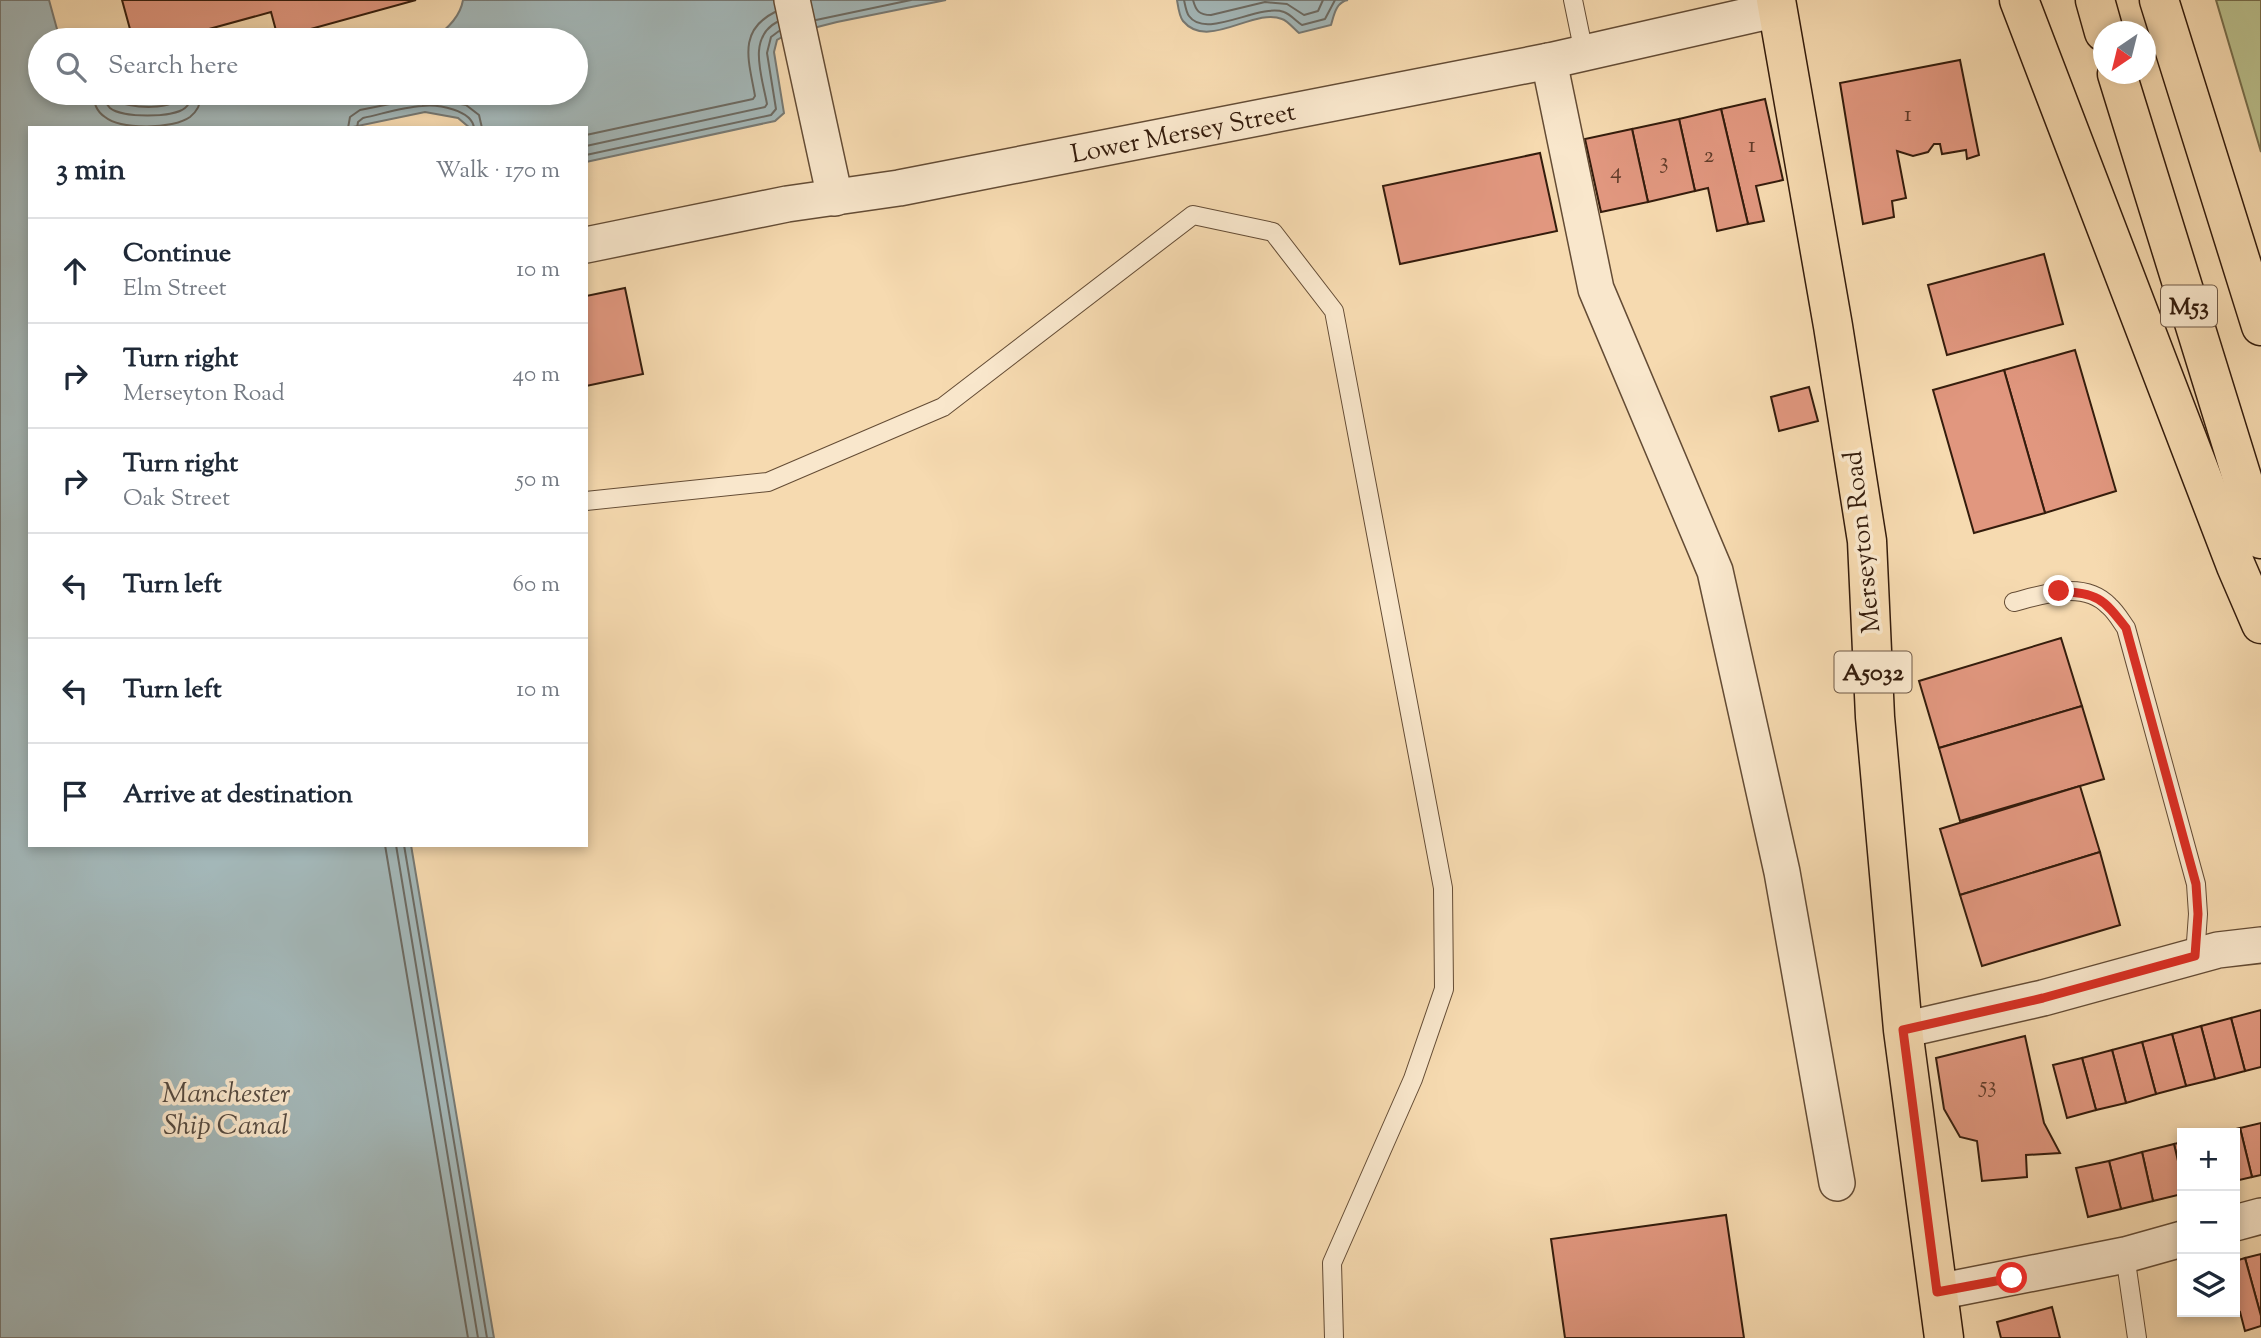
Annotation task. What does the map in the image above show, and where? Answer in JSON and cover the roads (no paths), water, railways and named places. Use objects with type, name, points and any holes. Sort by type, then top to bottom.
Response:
[{"type":"main road","points":[[2019,0],[2236,566],[2261,624]]},
{"type":"main road","points":[[2095,0],[2101,21]]},
{"type":"main road","name":"M53","points":[[2159,0],[2261,327]]},
{"type":"main road","name":"Merseyton Road","points":[[1779,3],[1867,541],[1875,716],[1903,1030],[1944,1338]]},
{"type":"main road","name":"M53","points":[[2120,84],[2261,539]]},
{"type":"street","points":[[792,0],[835,198]]},
{"type":"street","name":"Lower Mersey Street","points":[[588,245],[787,204],[835,198],[897,180],[1549,61],[1779,3]]},
{"type":"street","points":[[1549,61],[1595,289],[1715,571],[1782,872],[1837,1183]]},
{"type":"street","points":[[1903,1030],[2043,998],[2218,950],[2261,945]]},
{"type":"street","points":[[2240,1222],[2261,1216]]},
{"type":"street","points":[[1937,1292],[2125,1255],[2177,1239]]},
{"type":"lane","points":[[1573,0],[1584,53]]},
{"type":"lane","points":[[588,500],[768,482],[943,407],[1193,215],[1273,232],[1335,311],[1443,888],[1444,989],[1413,1079],[1332,1263],[1334,1338]]},
{"type":"lane","points":[[2014,602],[2059,591],[2089,593],[2108,605],[2126,628],[2196,884],[2198,914],[2195,956]]},
{"type":"lane","points":[[2125,1255],[2137,1338]]},
{"type":"water","name":"Manchester Ship Canal","points":[[0,0],[49,0],[57,28],[28,28],[28,105],[588,105],[588,28],[445,28],[459,13],[463,0],[946,0],[837,22],[786,35],[777,40],[774,52],[784,113],[775,121],[588,162],[588,126],[468,126],[458,118],[425,112],[358,126],[28,126],[28,847],[411,847],[494,1338],[0,1338]]},
{"type":"water","points":[[1177,0],[1348,0],[1338,6],[1331,25],[1299,33],[1284,20],[1271,17],[1205,32],[1193,29],[1183,21]]}]
